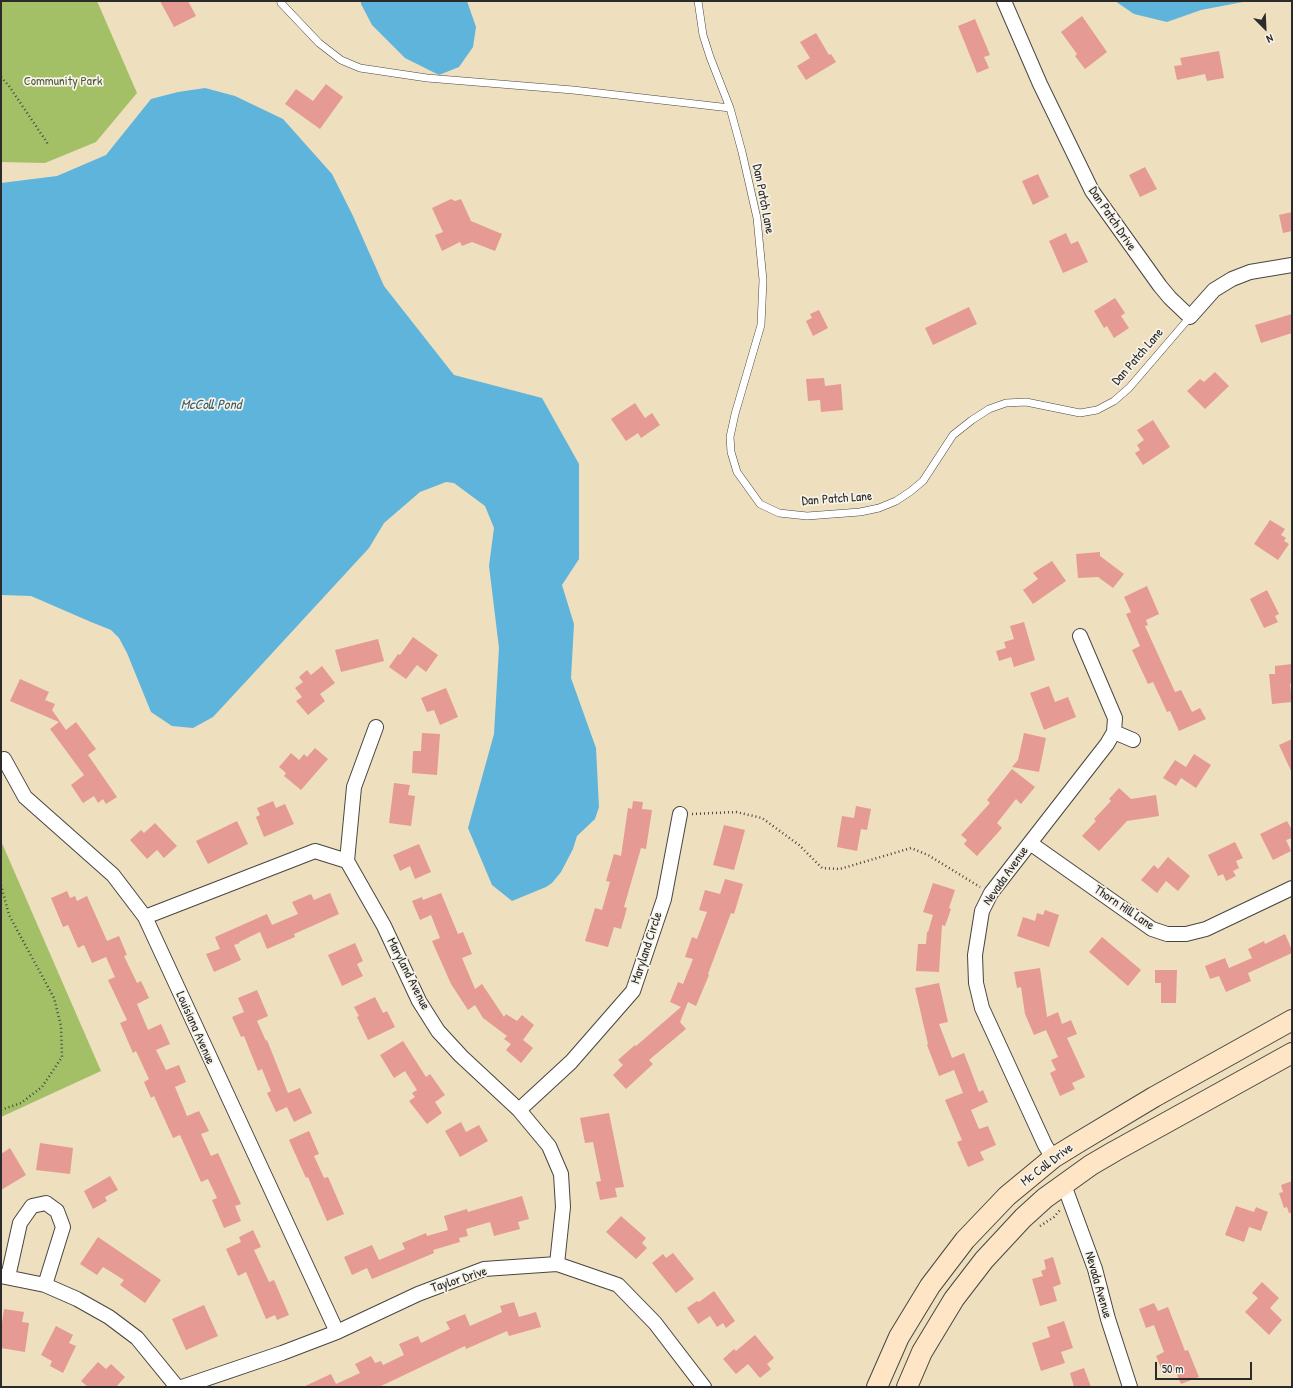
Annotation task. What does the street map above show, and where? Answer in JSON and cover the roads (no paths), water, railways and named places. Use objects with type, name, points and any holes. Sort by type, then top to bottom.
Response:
[{"type":"main road","name":"Mc Coll Drive","points":[[877,1387],[896,1344],[930,1286],[970,1234],[1007,1196],[1053,1158],[1127,1112],[1292,1020]]},
{"type":"main road","name":"Mc Coll Drive","points":[[907,1387],[922,1352],[954,1299],[984,1260],[1023,1218],[1045,1198],[1115,1151],[1292,1053]]},
{"type":"street","name":"Dan Patch Drive","points":[[1004,1],[1040,84],[1092,191],[1124,237],[1170,298],[1190,317]]},
{"type":"street","points":[[1190,317],[1214,290],[1232,279],[1250,272],[1292,265]]},
{"type":"street","points":[[1080,636],[1115,718],[1114,732],[1133,740]]},
{"type":"street","points":[[145,917],[315,851],[347,861],[354,787],[376,727]]},
{"type":"street","name":"Nevada Avenue","points":[[1053,1158],[1045,1145],[982,1008],[976,983],[975,955],[982,911],[991,893],[1107,744],[1114,732]]},
{"type":"street","name":"Louisiana Avenue","points":[[4,759],[25,797],[113,875],[145,917],[337,1332]]},
{"type":"street","name":"Maryland Circle","points":[[519,1110],[571,1062],[633,991],[664,899],[680,814]]},
{"type":"street","name":"Thorn Hill Lane","points":[[1030,842],[1152,929],[1167,934],[1186,934],[1206,929],[1292,888]]},
{"type":"street","name":"Maryland Avenue","points":[[347,861],[384,926],[419,1001],[438,1031],[461,1056],[519,1110],[549,1146],[561,1174],[563,1207],[557,1264]]},
{"type":"street","name":"Nevada Avenue","points":[[1064,1185],[1095,1269],[1108,1319],[1130,1387]]},
{"type":"street","points":[[45,1285],[63,1227],[57,1211],[46,1203],[32,1206],[20,1223],[4,1277],[45,1285],[77,1299],[109,1317],[138,1338],[177,1387]]},
{"type":"street","name":"Taylor Drive","points":[[182,1387],[282,1353],[337,1332],[418,1294],[484,1269],[557,1264],[618,1285],[656,1323],[704,1387]]},
{"type":"lane","name":"Dan Patch Lane","points":[[698,1],[703,36],[730,108],[757,218],[761,254],[763,300],[761,325],[735,414],[730,437],[731,452],[738,472],[760,504],[778,513],[807,516],[860,512],[879,508],[896,501],[912,491],[923,481],[953,435],[989,409],[1006,403],[1026,402],[1080,413],[1097,410],[1114,401],[1129,388],[1190,317]]},
{"type":"lane","points":[[281,3],[319,43],[341,60],[360,68],[427,78],[573,90],[730,108]]},
{"type":"water","points":[[361,1],[467,1],[476,27],[473,47],[459,67],[439,75],[405,58],[372,25],[361,4]]},
{"type":"water","points":[[1115,1],[1248,1],[1201,10],[1167,22],[1134,14]]},
{"type":"water","name":"McColl Pond","points":[[205,88],[235,96],[283,119],[332,174],[353,216],[384,286],[454,375],[542,398],[579,464],[579,559],[562,585],[574,624],[571,678],[596,748],[599,807],[595,819],[577,836],[573,849],[561,872],[552,883],[512,901],[492,885],[468,828],[494,734],[499,648],[489,566],[494,528],[485,506],[454,483],[446,482],[420,492],[384,523],[369,548],[213,717],[193,728],[172,726],[151,712],[127,653],[119,638],[111,630],[31,596],[1,595],[1,183],[57,176],[106,155],[151,99],[178,92]]},
{"type":"park label","name":"Community Park","points":[[63,82]]}]
